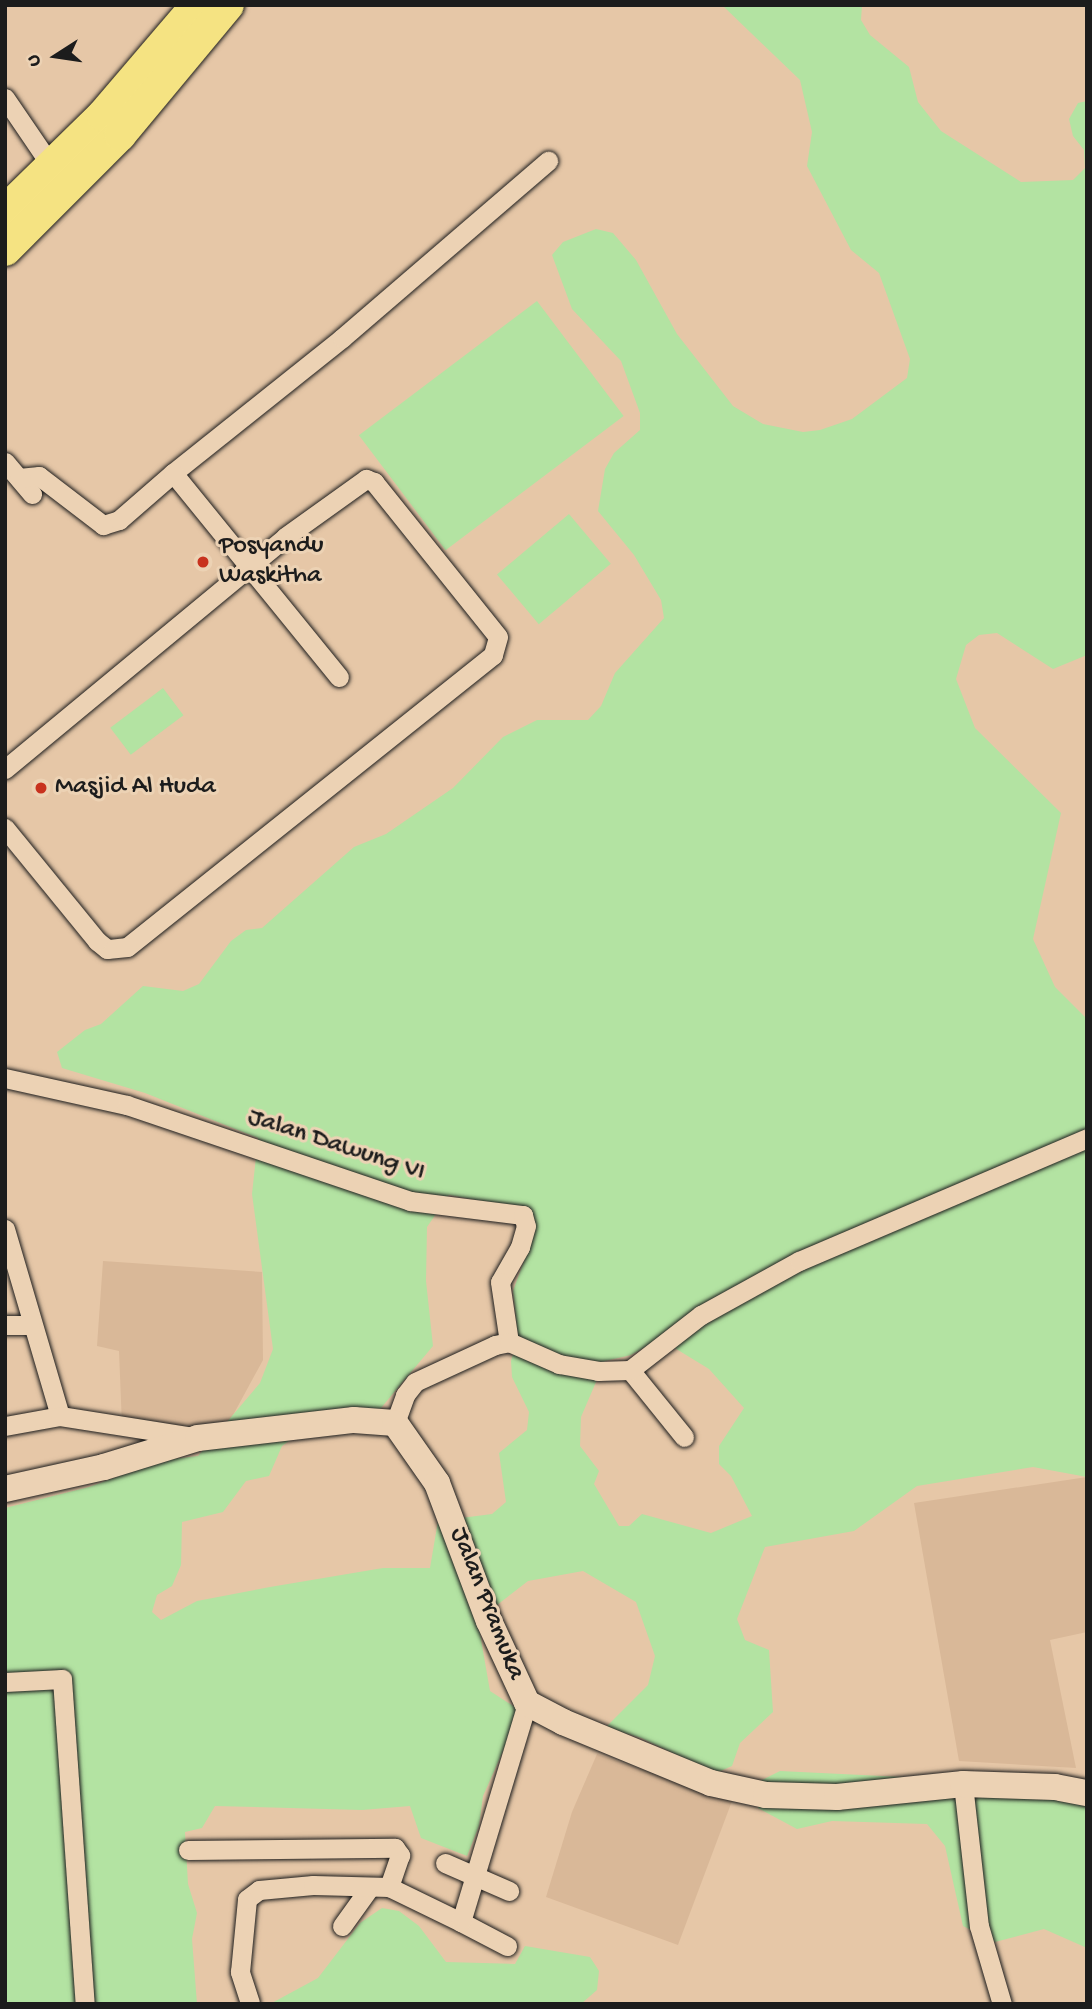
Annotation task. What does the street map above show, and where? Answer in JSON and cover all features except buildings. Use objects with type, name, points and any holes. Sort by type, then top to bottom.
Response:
[{"type":"highway","points":[[5,211],[52,167],[162,51],[197,5]]},
{"type":"highway","points":[[5,250],[120,135],[228,5]]},
{"type":"main road","points":[[5,1489],[104,1467],[198,1438],[354,1420],[395,1423]]},
{"type":"main road","name":"Jalan Pramuka","points":[[395,1423],[437,1483],[489,1622],[527,1703],[711,1783],[766,1795],[837,1797],[963,1784],[1087,1793]]},
{"type":"street","points":[[5,98],[52,167]]},
{"type":"street","points":[[19,478],[39,476],[103,526],[119,520],[173,473],[342,338],[548,161]]},
{"type":"street","points":[[5,462],[32,494]]},
{"type":"street","points":[[173,473],[339,677]]},
{"type":"street","points":[[5,769],[250,568],[366,479],[374,482],[491,624],[498,646],[127,947],[107,949],[97,941],[5,828]]},
{"type":"street","name":"Jalan Dawung VI","points":[[5,1078],[127,1105],[410,1201],[523,1216],[526,1226],[520,1247],[500,1282],[509,1342]]},
{"type":"street","points":[[395,1423],[405,1395],[415,1382],[445,1365],[509,1342],[559,1364],[598,1371],[630,1370],[701,1315],[799,1261],[1087,1138]]},
{"type":"street","points":[[5,1230],[30,1325],[60,1416]]},
{"type":"street","points":[[5,1325],[30,1325]]},
{"type":"street","points":[[630,1370],[684,1437]]},
{"type":"street","points":[[5,1426],[60,1416],[198,1438]]},
{"type":"street","points":[[5,1682],[62,1679],[85,2004]]},
{"type":"street","points":[[461,1922],[477,1879],[527,1703]]},
{"type":"street","points":[[963,1784],[979,1926],[1002,2004]]},
{"type":"street","points":[[188,1850],[395,1848],[400,1855],[380,1887],[342,1926]]},
{"type":"street","points":[[445,1863],[509,1891]]},
{"type":"street","points":[[250,2003],[240,1972],[247,1899],[259,1891],[286,1888],[380,1887],[461,1922],[507,1946]]},
{"type":"shaded area","points":[[103,1261],[262,1272],[263,1360],[232,1417],[214,1436],[122,1426],[119,1351],[97,1346]]},
{"type":"shaded area","points":[[1087,1477],[1087,1632],[1050,1640],[1076,1768],[959,1761],[914,1503]]},
{"type":"shaded area","points":[[597,1754],[732,1801],[678,1945],[546,1897],[572,1812]]},
{"type":"green space","points":[[722,5],[862,5],[861,20],[870,35],[909,67],[918,102],[941,131],[1021,182],[1073,180],[1085,168],[1084,150],[1073,136],[1069,119],[1078,103],[1087,101],[1087,655],[1053,669],[997,633],[979,635],[966,645],[956,679],[975,728],[1061,813],[1033,939],[1055,987],[1087,1019],[1087,1477],[1033,1467],[917,1486],[854,1531],[765,1547],[737,1619],[745,1640],[769,1650],[773,1712],[740,1743],[732,1766],[716,1773],[641,1738],[606,1727],[648,1685],[655,1656],[636,1602],[583,1571],[528,1581],[497,1605],[479,1628],[490,1691],[521,1711],[483,1796],[479,1826],[467,1856],[421,1838],[410,1806],[362,1810],[215,1806],[202,1828],[185,1832],[188,1884],[197,1913],[192,1939],[197,2004],[5,2004],[5,1508],[89,1487],[163,1460],[198,1456],[260,1383],[273,1349],[252,1194],[258,1138],[145,1093],[62,1068],[57,1052],[85,1030],[101,1024],[143,986],[183,991],[199,984],[231,941],[246,930],[262,928],[354,847],[386,834],[453,788],[503,737],[537,720],[588,720],[601,706],[615,673],[664,618],[661,600],[634,555],[598,511],[605,469],[614,453],[640,430],[640,413],[621,361],[572,309],[552,255],[563,242],[596,229],[613,233],[636,260],[677,334],[733,406],[763,424],[803,432],[820,430],[852,419],[907,378],[910,359],[879,273],[851,250],[807,166],[812,132],[800,80]],"holes":[[[449,1195],[493,1203],[514,1216],[528,1250],[513,1291],[518,1336],[511,1361],[512,1377],[529,1412],[527,1430],[499,1453],[506,1502],[492,1514],[438,1521],[430,1568],[383,1568],[197,1601],[161,1620],[152,1612],[157,1595],[172,1586],[181,1565],[182,1522],[223,1512],[246,1481],[269,1476],[282,1446],[296,1436],[365,1427],[433,1346],[426,1281],[427,1227]],[[660,1339],[709,1369],[744,1408],[719,1446],[719,1464],[731,1476],[752,1516],[711,1533],[642,1514],[629,1526],[619,1526],[594,1484],[599,1471],[580,1446],[581,1417],[605,1361],[631,1355]]]},
{"type":"green space","points":[[537,301],[624,416],[446,550],[359,435]]},
{"type":"green space","points":[[569,514],[611,564],[539,624],[497,574]]},
{"type":"green space","points":[[163,688],[183,715],[131,755],[110,728]]},
{"type":"green space","points":[[780,1771],[1087,1786],[1087,1948],[1044,1929],[995,1942],[963,1926],[945,1846],[927,1824],[832,1821],[797,1829],[758,1808],[760,1781]]},
{"type":"green space","points":[[382,1908],[399,1911],[419,1926],[446,1962],[515,1964],[525,1946],[590,1957],[599,1971],[597,1990],[581,2004],[270,2004],[318,1978],[360,1923]]},
{"type":"place","name":"Posyandu Waskitha","points":[[203,562]]},
{"type":"place","name":"Masjid Al Huda","points":[[41,788]]}]
